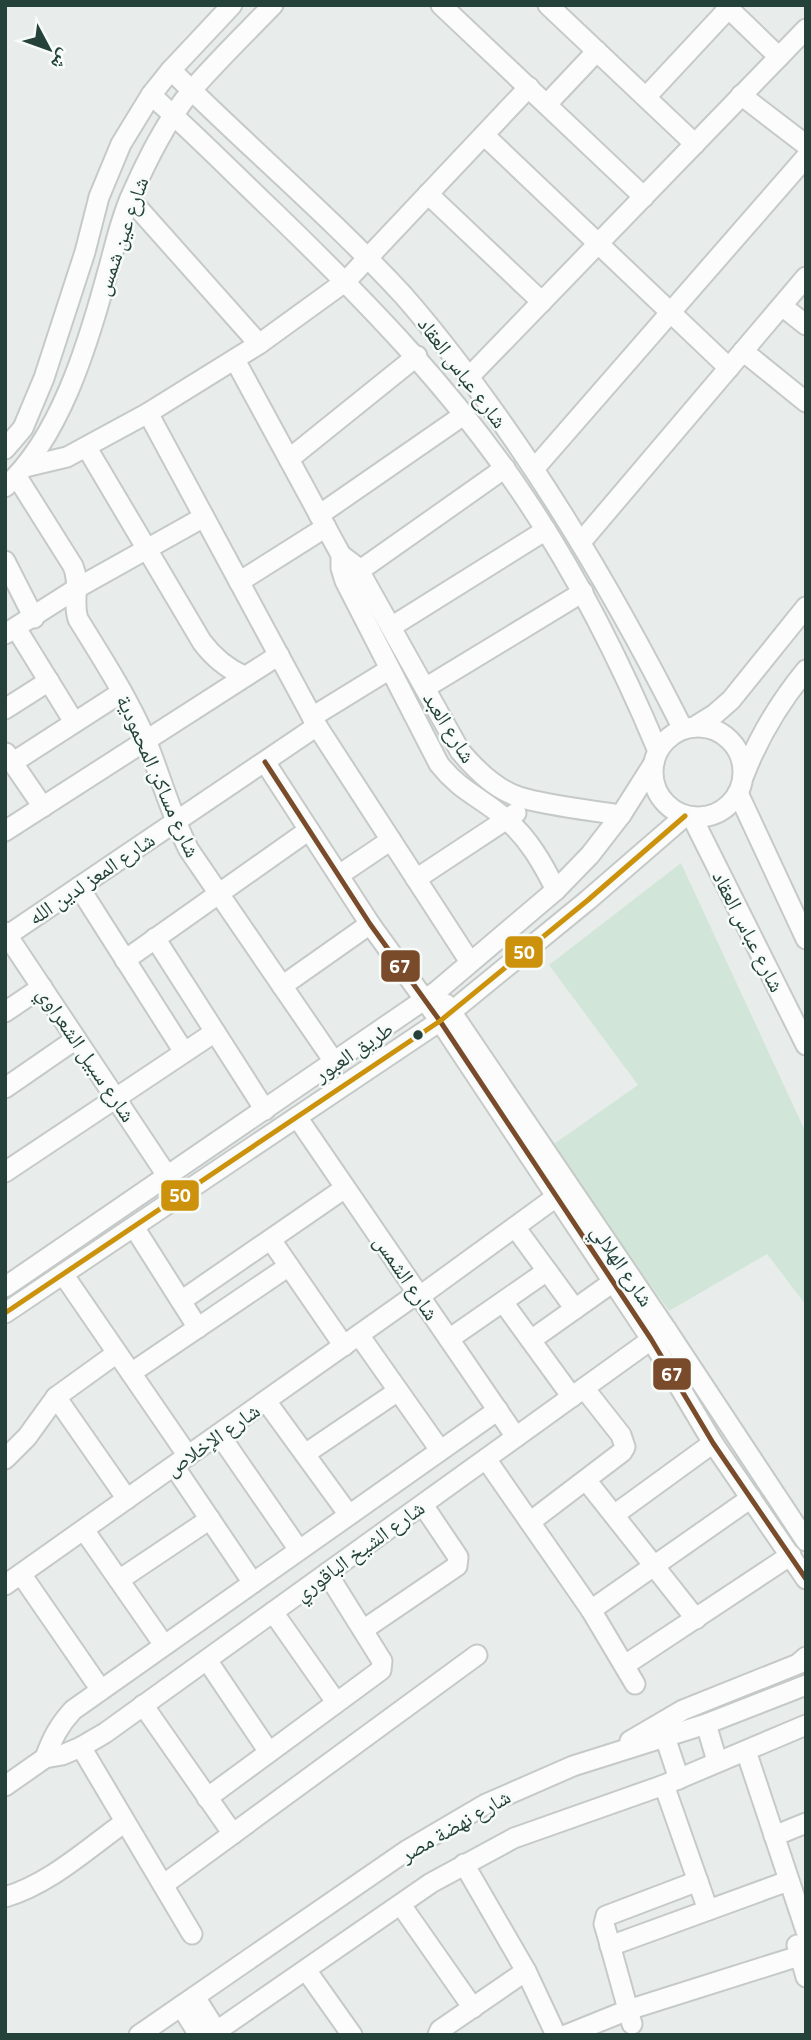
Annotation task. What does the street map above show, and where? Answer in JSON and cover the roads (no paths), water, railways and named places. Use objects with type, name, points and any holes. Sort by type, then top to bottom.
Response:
[{"type":"street","name":"شارع عين شمس","points":[[5,449],[23,428],[44,379],[85,253],[103,186],[121,144],[151,95],[232,5]]},
{"type":"street","name":"شارع عين شمس","points":[[16,477],[47,435],[65,398],[87,339],[130,199],[149,156],[192,91],[273,5]]},
{"type":"street","points":[[441,5],[644,197]]},
{"type":"street","points":[[646,97],[727,7],[779,57]]},
{"type":"street","points":[[556,8],[695,144]]},
{"type":"street","points":[[469,377],[806,29]]},
{"type":"street","points":[[547,104],[597,51]]},
{"type":"street","name":"شارع عباس العقاد","points":[[171,70],[367,258],[420,316],[469,377],[534,469],[581,542],[688,728]]},
{"type":"street","points":[[16,477],[86,448],[148,413],[259,344],[346,281],[529,87]]},
{"type":"street","name":"شارع عباس العقاد","points":[[151,95],[346,281],[417,356],[465,414],[505,468],[583,592],[614,652],[656,757]]},
{"type":"street","points":[[741,95],[806,144]]},
{"type":"street","points":[[484,135],[729,368]]},
{"type":"street","points":[[534,469],[806,158]]},
{"type":"street","points":[[428,194],[541,302]]},
{"type":"street","points":[[130,199],[259,344]]},
{"type":"street","points":[[581,542],[806,277]]},
{"type":"street","points":[[782,306],[806,325]]},
{"type":"street","points":[[743,351],[806,402]]},
{"type":"street","points":[[289,459],[417,356]]},
{"type":"street","name":"شارع العبد","points":[[235,360],[341,555],[341,568],[353,576],[391,627],[460,751],[472,766],[502,789],[519,797],[621,816]]},
{"type":"street","points":[[148,413],[315,722],[470,962]]},
{"type":"street","points":[[239,582],[465,414]]},
{"type":"street","points":[[86,448],[202,642],[220,663],[244,676]]},
{"type":"street","points":[[353,576],[505,468]]},
{"type":"street","name":"شارع مساكن المحمودية","points":[[16,477],[78,576],[75,609],[78,619],[122,692],[145,739],[189,850],[335,1063]]},
{"type":"street","points":[[74,722],[49,681],[11,631],[79,587],[204,517]]},
{"type":"street","points":[[391,627],[546,530]]},
{"type":"street","points":[[7,569],[34,618]]},
{"type":"street","name":"شارع العبد","points":[[353,576],[390,669],[439,764],[461,788],[507,820],[527,840],[556,890]]},
{"type":"street","points":[[425,688],[583,592]]},
{"type":"street","points":[[806,607],[731,700],[715,714],[668,738],[656,757],[653,776],[663,801],[673,810],[688,816],[706,817],[730,804],[774,712],[806,670]]},
{"type":"street","points":[[5,831],[279,655]]},
{"type":"street","name":"شارع المعز لدين الله","points":[[6,935],[265,762],[315,722],[390,669]]},
{"type":"street","points":[[5,709],[49,681]]},
{"type":"street","points":[[43,807],[9,758],[122,692]]},
{"type":"street","points":[[688,728],[710,728],[724,734],[735,746],[742,760],[741,784],[806,939]]},
{"type":"street","name":"طريق العبور","points":[[5,1287],[431,996],[556,890],[590,855],[621,816],[656,757]]},
{"type":"street","name":"شارع الهلالي","points":[[265,762],[370,924],[446,1017],[658,1334],[806,1541]]},
{"type":"street","points":[[416,879],[534,800]]},
{"type":"street","name":"شارع عباس العقاد","points":[[688,816],[806,1045]]},
{"type":"street","name":"طريق العبور","points":[[5,1314],[446,1017],[688,816]]},
{"type":"street","points":[[125,960],[309,830]]},
{"type":"street","points":[[339,875],[391,840]]},
{"type":"street","points":[[79,887],[184,1052]]},
{"type":"street","points":[[282,986],[370,924]]},
{"type":"street","name":"شارع سبيل الشعراوي","points":[[6,935],[168,1177]]},
{"type":"street","points":[[155,938],[265,1110]]},
{"type":"street","points":[[5,1012],[41,987]]},
{"type":"street","name":"شارع الهلالي","points":[[446,1017],[556,1197],[613,1282],[658,1334],[713,1443],[806,1579]]},
{"type":"street","points":[[7,1167],[215,1032]]},
{"type":"street","points":[[5,1088],[76,1039]]},
{"type":"street","name":"شارع الشمس","points":[[297,1117],[516,1437]]},
{"type":"street","points":[[181,1301],[345,1188]]},
{"type":"street","name":"شارع الإخلاص","points":[[13,1580],[556,1197]]},
{"type":"street","points":[[134,1227],[198,1328]]},
{"type":"street","points":[[515,1227],[575,1309]]},
{"type":"street","points":[[271,1240],[289,1266],[398,1391],[440,1450]]},
{"type":"street","points":[[131,1374],[289,1266]]},
{"type":"street","points":[[449,1339],[547,1270]]},
{"type":"street","points":[[63,1275],[131,1374],[210,1518],[253,1583]]},
{"type":"street","points":[[531,1340],[613,1282]]},
{"type":"street","points":[[503,1302],[531,1340],[578,1393],[621,1435],[625,1447],[530,1522]]},
{"type":"street","name":"شارع الشيخ الباقوري","points":[[5,1786],[46,1758],[81,1747],[143,1705],[658,1334]]},
{"type":"street","points":[[6,1458],[27,1437],[55,1397],[117,1353]]},
{"type":"street","points":[[305,1454],[398,1391]]},
{"type":"street","points":[[55,1397],[127,1499]]},
{"type":"street","points":[[266,1401],[349,1515]]},
{"type":"street","name":"شارع الشيخ الباقوري","points":[[46,1758],[51,1740],[60,1724],[73,1710],[498,1410]]},
{"type":"street","points":[[219,1434],[299,1550]]},
{"type":"street","points":[[614,1515],[713,1443]]},
{"type":"street","points":[[486,1460],[591,1610],[635,1684]]},
{"type":"street","points":[[586,1480],[696,1619]]},
{"type":"street","points":[[591,1610],[751,1498]]},
{"type":"street","points":[[363,1630],[457,1566],[458,1557],[423,1505]]},
{"type":"street","points":[[119,1580],[210,1518]]},
{"type":"street","points":[[84,1530],[164,1645]]},
{"type":"street","points":[[625,1665],[792,1555]]},
{"type":"street","points":[[207,1798],[383,1667],[382,1661],[327,1573]]},
{"type":"street","points":[[13,1580],[101,1690]]},
{"type":"street","points":[[273,1612],[336,1702]]},
{"type":"street","points":[[163,1885],[477,1656]]},
{"type":"street","points":[[610,1755],[642,1732],[683,1710],[798,1664],[806,1657]]},
{"type":"street","points":[[207,1660],[269,1752]]},
{"type":"street","name":"شارع نهضة مصر","points":[[139,2035],[445,1826],[527,1784],[573,1766],[706,1724],[806,1685]]},
{"type":"street","points":[[143,1705],[233,1834]]},
{"type":"street","points":[[706,1724],[718,1761]]},
{"type":"street","name":"شارع نهضة مصر","points":[[211,2034],[464,1864],[514,1838],[672,1782],[806,1725]]},
{"type":"street","points":[[665,1737],[672,1782],[708,1910]]},
{"type":"street","points":[[81,1747],[192,1934]]},
{"type":"street","points":[[746,1751],[806,1932],[797,1945],[806,1978]]},
{"type":"street","points":[[5,1897],[46,1878],[125,1822]]},
{"type":"street","points":[[774,1836],[806,1823]]},
{"type":"street","points":[[464,1864],[526,1971],[556,2035]]},
{"type":"street","points":[[630,2017],[604,1924],[606,1916],[698,1881]]},
{"type":"street","points":[[610,1946],[788,1881]]},
{"type":"street","points":[[401,1905],[473,2008]]},
{"type":"street","points":[[566,2035],[630,2017],[799,1956]]},
{"type":"street","points":[[306,1970],[352,2035]]},
{"type":"street","points":[[438,2035],[440,2030],[526,1971]]},
{"type":"street","points":[[188,2002],[211,2034]]}]
